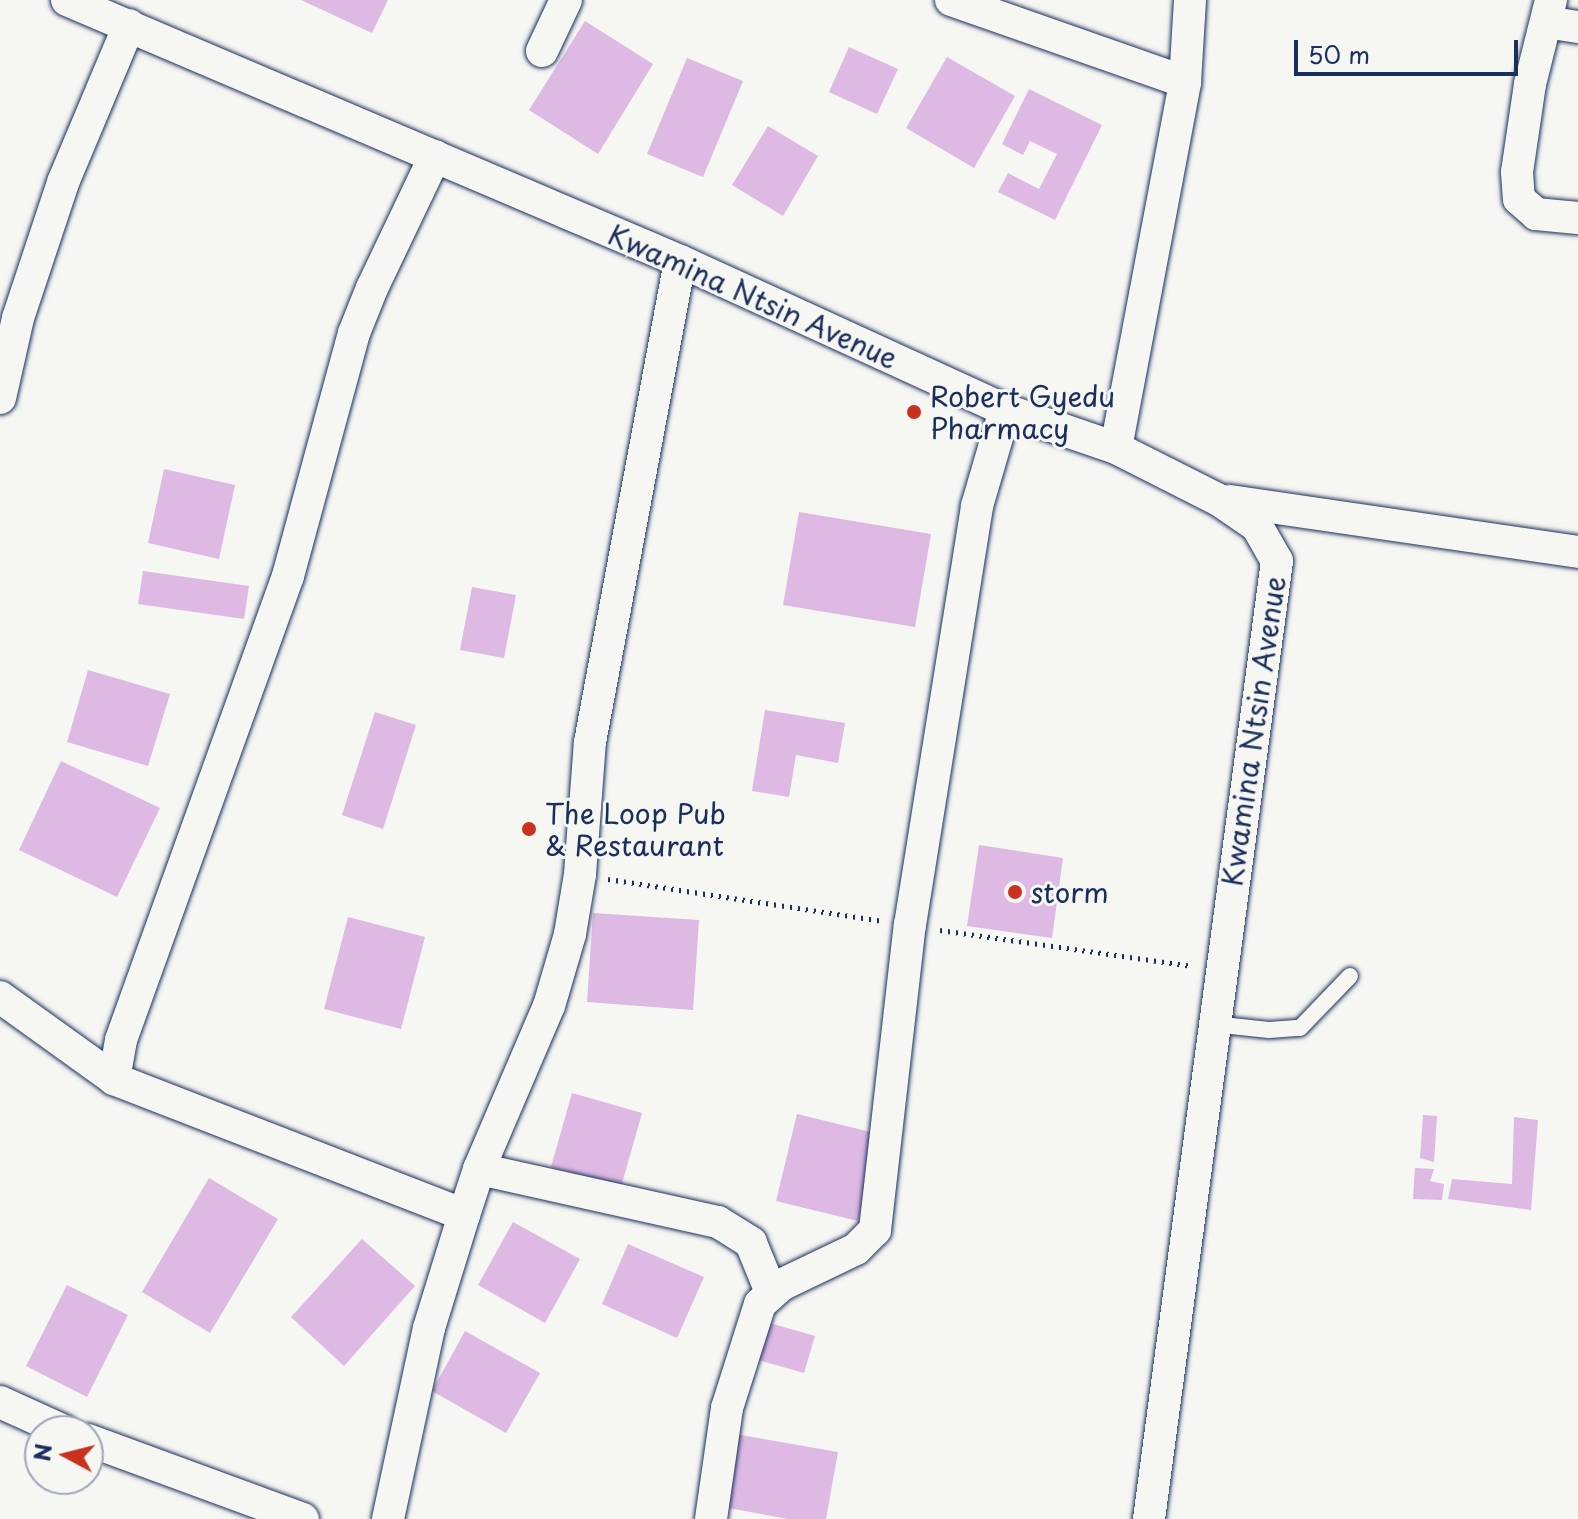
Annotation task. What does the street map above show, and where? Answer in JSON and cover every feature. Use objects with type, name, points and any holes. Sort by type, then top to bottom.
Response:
[{"type":"street","name":"Kwamina Ntsin Avenue","points":[[67,0],[680,261],[1005,410],[1116,448],[1219,500],[1257,526],[1277,561],[1149,1519]]},
{"type":"street","points":[[542,51],[566,0]]},
{"type":"street","points":[[951,0],[1185,82]]},
{"type":"street","points":[[1116,448],[1185,82],[1190,0]]},
{"type":"street","points":[[1578,27],[1548,11],[1530,84],[1517,172],[1519,199],[1536,214],[1578,218]]},
{"type":"street","points":[[0,398],[6,347],[64,180],[129,25]]},
{"type":"street","points":[[114,1079],[121,1040],[288,576],[354,333],[435,156]]},
{"type":"street","points":[[388,1519],[429,1328],[464,1215],[479,1169],[549,1006],[570,934],[580,874],[590,742],[680,261]]},
{"type":"street","points":[[711,1519],[727,1408],[760,1304],[771,1292],[856,1249],[875,1230],[910,925],[977,506],[1005,410]]},
{"type":"street","points":[[1219,500],[1578,552]]},
{"type":"street","points":[[0,997],[114,1079],[464,1215]]},
{"type":"street","points":[[479,1169],[718,1222],[751,1243],[771,1292]]},
{"type":"street","points":[[0,1402],[29,1415]]},
{"type":"street","points":[[104,1446],[303,1519]]},
{"type":"lane","points":[[1213,1024],[1269,1030],[1300,1028],[1350,976]]},
{"type":"path","points":[[580,874],[1221,970]]},
{"type":"building","points":[[301,0],[388,0],[372,33]]},
{"type":"building","points":[[585,21],[653,64],[598,154],[529,110]]},
{"type":"building","points":[[849,47],[898,69],[877,114],[829,92]]},
{"type":"building","points":[[947,57],[1015,96],[974,168],[906,128]]},
{"type":"building","points":[[687,58],[743,81],[703,177],[647,154]]},
{"type":"building","points":[[1029,89],[1102,125],[1055,220],[998,192],[1008,173],[1039,189],[1057,154],[1030,141],[1023,155],[1002,144]]},
{"type":"building","points":[[768,126],[818,156],[783,216],[732,185]]},
{"type":"building","points":[[164,469],[235,485],[219,559],[148,543]]},
{"type":"building","points":[[799,512],[931,534],[915,627],[783,605]]},
{"type":"building","points":[[143,571],[249,586],[244,619],[138,604]]},
{"type":"building","points":[[472,587],[516,595],[504,658],[460,650]]},
{"type":"building","points":[[88,670],[170,694],[148,766],[67,742]]},
{"type":"building","points":[[765,710],[845,723],[838,763],[796,755],[789,797],[752,791]]},
{"type":"building","points":[[375,712],[416,725],[383,829],[342,815]]},
{"type":"building","points":[[61,761],[160,808],[117,897],[19,850]]},
{"type":"building","name":"storm","points":[[979,845],[1063,858],[1052,938],[967,926]]},
{"type":"building","points":[[593,913],[699,920],[693,1010],[587,1002]]},
{"type":"building","points":[[348,917],[425,937],[401,1029],[324,1009]]},
{"type":"building","points":[[572,1093],[642,1113],[621,1187],[551,1167]]},
{"type":"building","points":[[797,1114],[879,1134],[858,1221],[776,1201]]},
{"type":"building","points":[[1423,1115],[1437,1116],[1434,1162],[1420,1158]]},
{"type":"building","points":[[1514,1117],[1538,1120],[1531,1210],[1448,1199],[1452,1179],[1512,1184]]},
{"type":"building","points":[[1415,1168],[1434,1169],[1430,1181],[1444,1184],[1442,1200],[1413,1199]]},
{"type":"building","points":[[209,1178],[278,1219],[210,1333],[142,1292]]},
{"type":"building","points":[[513,1222],[580,1259],[545,1323],[478,1285]]},
{"type":"building","points":[[362,1239],[415,1286],[344,1366],[291,1317]]},
{"type":"building","points":[[628,1244],[704,1277],[677,1338],[602,1304]]},
{"type":"building","points":[[67,1285],[128,1315],[87,1397],[26,1366]]},
{"type":"building","points":[[766,1322],[815,1336],[804,1373],[755,1359]]},
{"type":"building","points":[[465,1331],[540,1373],[506,1433],[432,1391]]},
{"type":"building","points":[[730,1433],[838,1452],[826,1519],[788,1519],[717,1506]]},
{"type":"place","name":"Robert Gyedu Pharmacy","points":[[914,412]]},
{"type":"place","name":"The Loop Pub & Restaurant","points":[[529,829]]},
{"type":"place","name":"storm","points":[[1015,892]]}]
